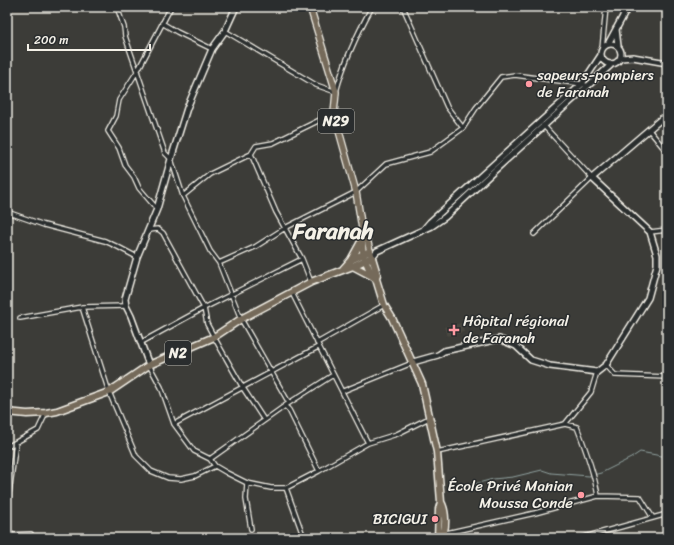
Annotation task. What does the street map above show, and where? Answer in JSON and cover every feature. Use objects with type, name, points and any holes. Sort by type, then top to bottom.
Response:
[{"type":"highway","points":[[362,238],[352,263],[374,278]]},
{"type":"highway","points":[[373,253],[376,274],[374,278]]},
{"type":"highway","name":"N2","points":[[7,412],[27,414],[57,411],[109,392],[149,365],[214,337],[241,319],[311,282],[343,269],[363,254],[373,253]]},
{"type":"highway","name":"N2","points":[[352,263],[366,261],[373,253]]},
{"type":"highway","points":[[363,254],[384,305],[392,318],[422,384],[437,452],[441,502],[445,527],[443,536]]},
{"type":"main road","name":"N29","points":[[310,7],[336,92],[334,114],[356,192],[362,238]]},
{"type":"main road","points":[[363,254],[362,238],[367,239],[373,253]]},
{"type":"street","points":[[117,7],[165,153],[171,159],[183,196],[210,251],[219,263],[241,319],[288,403]]},
{"type":"street","points":[[157,208],[139,188],[134,177],[125,165],[119,148],[108,132],[116,116],[119,100],[138,70],[171,7]]},
{"type":"street","points":[[236,7],[225,31],[212,49],[187,108],[157,208],[137,257],[125,299],[126,306],[140,343],[149,365],[161,387],[174,424],[194,451],[210,459],[215,466],[247,483],[271,488],[286,488],[368,443],[397,434],[429,418]]},
{"type":"street","points":[[225,31],[316,85],[336,92],[360,28],[372,7]]},
{"type":"street","points":[[403,7],[447,107],[463,128]]},
{"type":"street","points":[[606,7],[601,52],[605,62],[612,64]]},
{"type":"street","points":[[424,229],[582,84],[601,52],[608,44],[628,7]]},
{"type":"street","points":[[162,23],[212,49]]},
{"type":"street","points":[[616,29],[621,58]]},
{"type":"street","points":[[608,44],[613,44],[633,57]]},
{"type":"street","points":[[373,253],[432,226],[445,217],[494,170],[612,64],[618,62],[621,58],[633,57],[667,63]]},
{"type":"street","points":[[219,263],[255,247],[285,228],[356,192],[386,164],[430,152],[463,128],[476,108],[500,77],[515,75],[588,86]]},
{"type":"street","points":[[183,196],[210,174],[251,154],[256,146],[273,143],[334,114]]},
{"type":"street","points":[[534,234],[592,178],[667,114]]},
{"type":"street","points":[[540,122],[592,178],[650,232],[658,256],[648,298],[606,365],[597,372],[591,392],[565,424]]},
{"type":"street","points":[[649,130],[667,152]]},
{"type":"street","points":[[251,154],[276,212],[302,259],[311,282]]},
{"type":"street","points":[[7,212],[44,225],[105,241],[137,257]]},
{"type":"street","points":[[148,230],[158,229],[162,233],[204,308],[207,324],[214,337],[243,388],[264,420]]},
{"type":"street","points":[[650,232],[667,230]]},
{"type":"street","points":[[140,343],[231,294],[302,259]]},
{"type":"street","points":[[292,293],[317,345],[343,392],[368,443]]},
{"type":"street","points":[[174,424],[271,373],[384,305]]},
{"type":"street","points":[[20,318],[82,307],[126,306]]},
{"type":"street","points":[[82,307],[109,392],[136,456],[151,471],[168,478],[195,476],[215,466]]},
{"type":"street","points":[[343,392],[412,362],[438,355],[444,351],[499,339],[516,346],[531,360],[550,366],[597,372]]},
{"type":"street","points":[[606,365],[614,375],[667,377]]},
{"type":"street","points":[[210,459],[288,403],[333,375]]},
{"type":"street","points":[[285,406],[291,414],[319,471]]},
{"type":"street","points":[[7,447],[38,430],[46,413]]},
{"type":"street","points":[[437,452],[565,424],[577,427],[594,473],[598,496]]},
{"type":"street","points":[[7,508],[16,442]]},
{"type":"street","points":[[247,483],[246,499],[251,529]]},
{"type":"street","points":[[286,488],[304,538]]},
{"type":"street","points":[[443,536],[598,496],[640,497],[653,518]]},
{"type":"street","points":[[581,538],[667,514]]},
{"type":"street","points":[[7,535],[31,534]]},
{"type":"shaded area","name":"Hôpital régional de Faranah","points":[[461,323],[464,332],[447,336],[444,327]]},
{"type":"waterway","points":[[460,488],[493,479],[513,477],[542,470],[551,473],[589,476],[601,473],[640,452],[667,457]]},
{"type":"place","name":"sapeurs-pompiers de Faranah","points":[[529,84]]},
{"type":"place","name":"Hôpital régional de Faranah","points":[[454,330]]},
{"type":"place","name":"École Privé Manian Moussa Conde","points":[[581,495]]},
{"type":"place","name":"BICIGUI","points":[[435,519]]},
{"type":"district","name":"Faranah","points":[[333,231]]}]
